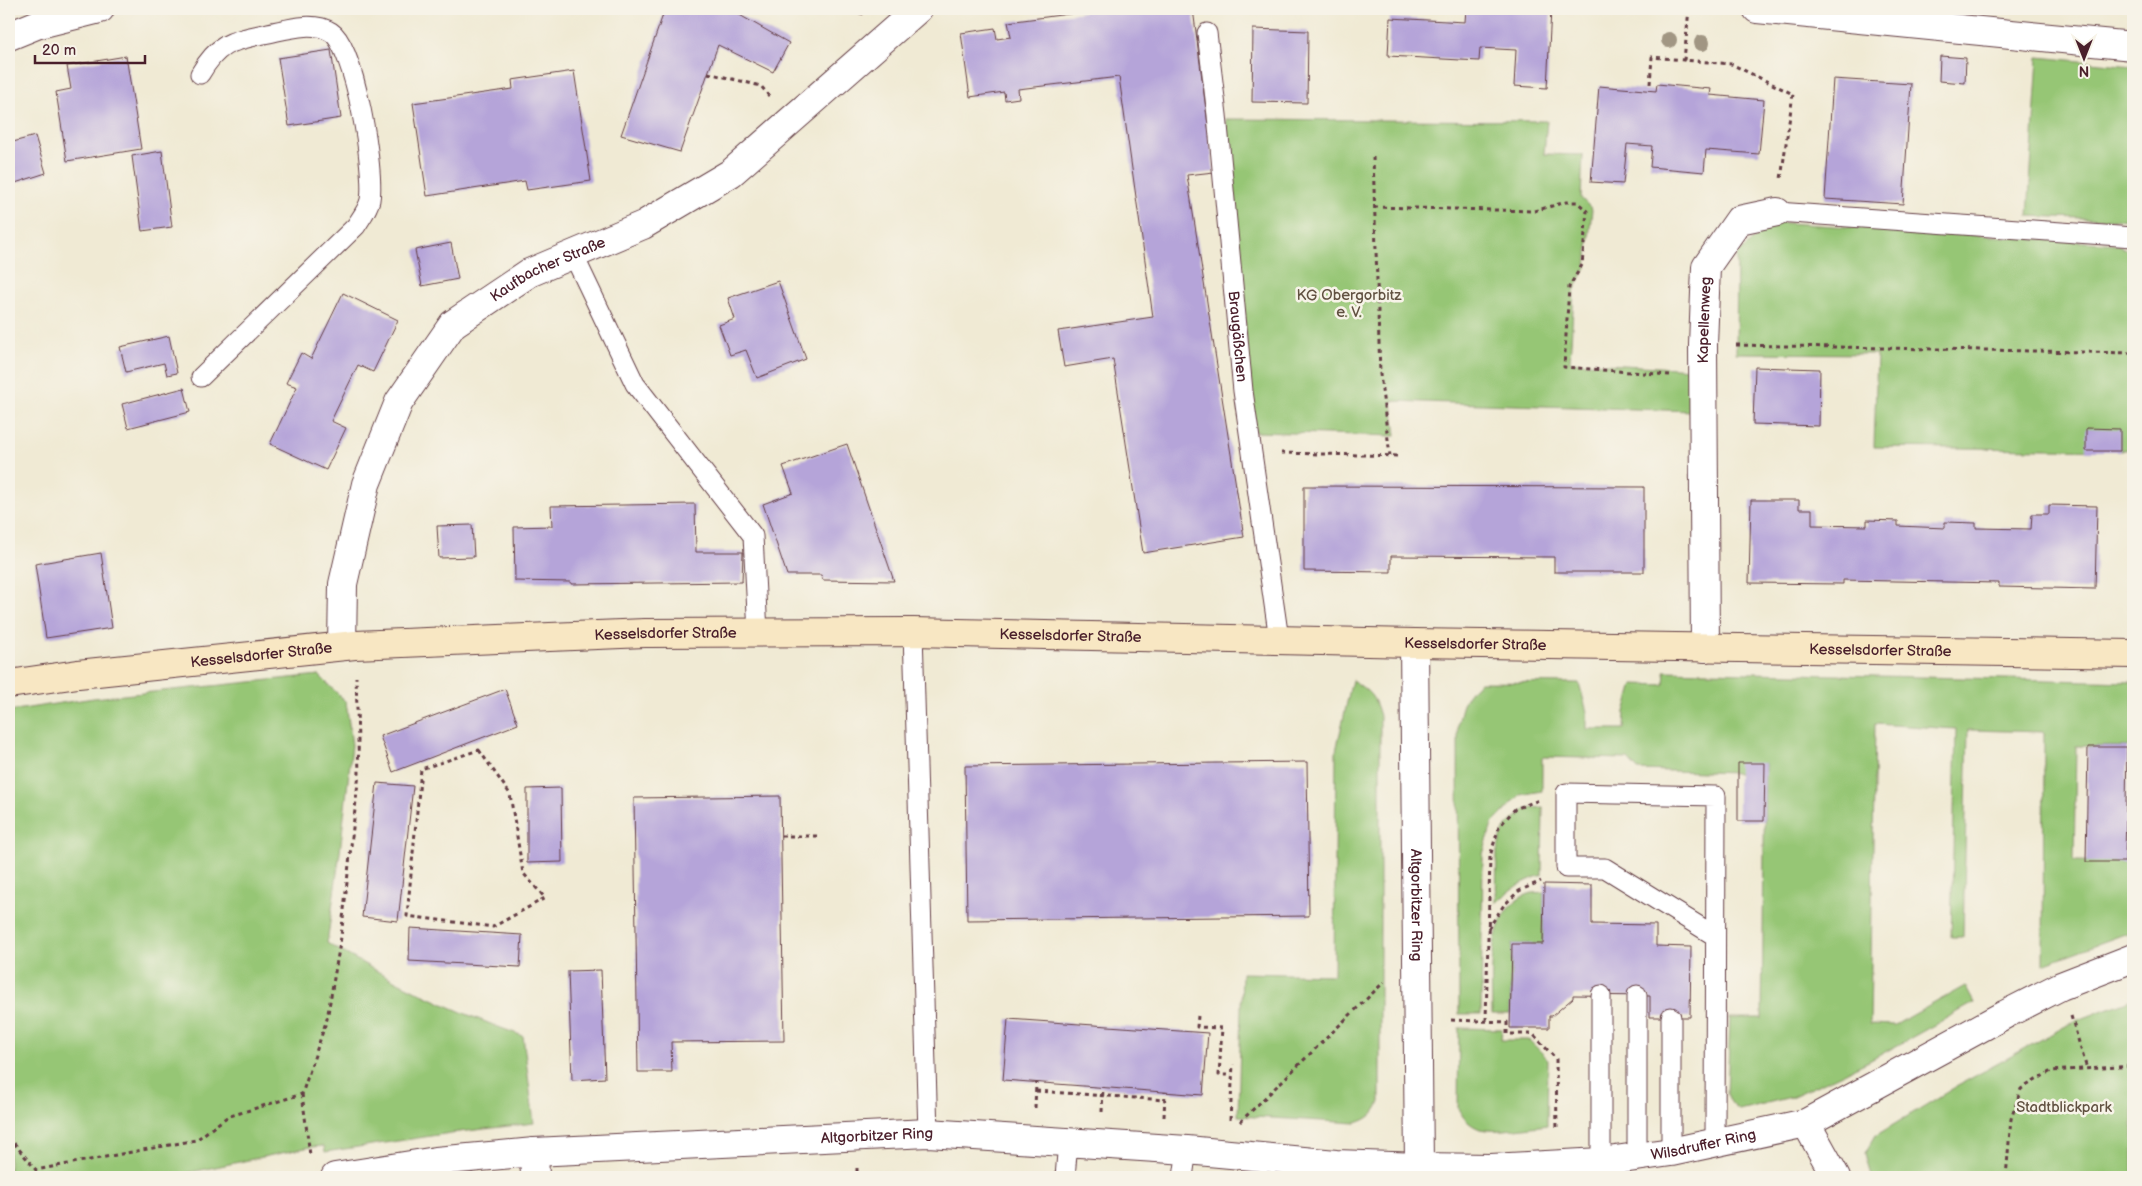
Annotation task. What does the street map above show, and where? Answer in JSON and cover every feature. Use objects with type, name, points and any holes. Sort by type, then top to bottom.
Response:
[{"type":"main road","name":"Kesselsdorfer Straße","points":[[9,684],[78,674],[349,645],[645,633],[913,632],[1414,643],[2133,654]]},
{"type":"street","points":[[9,36],[33,17],[100,9]]},
{"type":"street","name":"Kaufbacher Straße","points":[[349,645],[343,584],[366,484],[399,402],[453,324],[529,273],[644,225],[731,173],[918,9]]},
{"type":"street","points":[[1757,9],[2133,46]]},
{"type":"street","name":"Kapellenweg","points":[[1705,648],[1703,345],[1706,267],[1739,220],[1777,212]]},
{"type":"street","name":"Altgorbitzer Ring","points":[[335,1177],[437,1169],[535,1165],[928,1133],[1187,1150],[1419,1172],[1414,643]]},
{"type":"street","name":"Wilsdruffer Ring","points":[[1419,1172],[1601,1162],[1671,1152],[1806,1123],[2061,986],[2133,958]]},
{"type":"street","points":[[1806,1123],[1836,1177]]},
{"type":"lane","points":[[200,74],[208,60],[221,46],[242,39],[298,27],[320,26],[333,33],[341,43],[349,60],[360,103],[369,158],[371,188],[370,201],[356,226],[201,377]]},
{"type":"lane","name":"Braugäßchen","points":[[1208,32],[1218,115],[1243,391],[1279,639]]},
{"type":"lane","name":"Kapellenweg","points":[[1777,212],[2133,237]]},
{"type":"lane","points":[[573,254],[635,384],[753,536],[758,633]]},
{"type":"lane","points":[[913,632],[928,1133]]},
{"type":"lane","points":[[1715,936],[1605,868],[1566,868],[1566,793],[1716,796],[1715,1142]]},
{"type":"lane","points":[[1601,995],[1601,1162]]},
{"type":"lane","points":[[1636,995],[1636,1157]]},
{"type":"lane","points":[[1671,1017],[1671,1152]]},
{"type":"lane","points":[[1065,1177],[1068,1142]]},
{"type":"lane","points":[[1183,1177],[1187,1150]]},
{"type":"path","points":[[1684,60],[1689,9]]},
{"type":"path","points":[[1650,84],[1652,57],[1731,64],[1793,94],[1777,212]]},
{"type":"path","points":[[708,73],[761,86],[790,120]]},
{"type":"path","points":[[1373,157],[1380,374],[1390,456]]},
{"type":"path","points":[[1374,207],[1534,211],[1566,202],[1577,202],[1587,211],[1582,265],[1569,287],[1564,367],[1704,377]]},
{"type":"path","points":[[1703,345],[2133,353]]},
{"type":"path","points":[[1252,453],[1400,456]]},
{"type":"path","points":[[310,1162],[310,1147],[302,1094],[327,1019],[342,928],[359,774],[349,645]]},
{"type":"path","points":[[478,750],[510,794],[523,874],[545,898],[493,926],[407,916],[421,769],[478,750]]},
{"type":"path","points":[[1486,1021],[1490,856],[1499,826],[1515,809],[1566,793]]},
{"type":"path","points":[[781,836],[822,836]]},
{"type":"path","points":[[1488,930],[1504,905],[1519,890],[1566,868]]},
{"type":"path","points":[[1240,1122],[1387,980]]},
{"type":"path","points":[[2061,986],[2087,1069]]},
{"type":"path","points":[[1198,1016],[1198,1026],[1222,1028],[1219,1075],[1232,1075]]},
{"type":"path","points":[[1451,1020],[1507,1022],[1507,1034],[1533,1034],[1556,1059],[1557,1131]]},
{"type":"path","points":[[1230,1121],[1233,1064]]},
{"type":"path","points":[[2006,1177],[2011,1119],[2021,1089],[2051,1071],[2133,1066]]},
{"type":"path","points":[[1035,1103],[1036,1083]]},
{"type":"path","points":[[1102,1108],[1103,1088]]},
{"type":"path","points":[[1036,1091],[1165,1100]]},
{"type":"path","points":[[1164,1117],[1165,1092]]},
{"type":"path","points":[[9,1137],[36,1170],[196,1140],[227,1117],[302,1094]]},
{"type":"green space","points":[[2038,57],[2133,66],[2133,220],[2028,216]]},
{"type":"green space","name":"KG Obergorbitz e. V.","points":[[1226,119],[1547,121],[1544,154],[1583,155],[1581,198],[1592,209],[1586,267],[1574,291],[1570,362],[1693,369],[1693,411],[1392,401],[1396,436],[1255,432]]},
{"type":"green space","points":[[1772,222],[2118,244],[2131,254],[2133,260],[2133,450],[1874,447],[1877,354],[1736,353],[1737,255]]},
{"type":"green space","points":[[1665,671],[2133,682],[2133,747],[2076,746],[2074,861],[2133,862],[2133,931],[2043,964],[2044,732],[1968,730],[1963,937],[1951,937],[1956,729],[1875,724],[1870,1024],[1895,1025],[1965,986],[1974,1003],[1869,1061],[1829,1080],[1791,1097],[1739,1110],[1732,1104],[1727,1094],[1730,1018],[1762,1018],[1765,763],[1738,773],[1638,770],[1628,759],[1542,757],[1542,791],[1520,795],[1492,824],[1483,854],[1481,1014],[1459,1014],[1458,725],[1462,706],[1467,696],[1480,682],[1579,683],[1587,712],[1587,729],[1624,729],[1625,712],[1633,684],[1664,685]]},
{"type":"green space","points":[[319,675],[346,702],[352,745],[327,943],[374,970],[423,994],[472,1017],[523,1036],[534,1123],[451,1133],[325,1152],[324,1146],[310,1147],[168,1177],[9,1177],[9,711],[94,698]]},
{"type":"green space","points":[[1352,680],[1370,695],[1376,703],[1380,716],[1380,1102],[1371,1116],[1356,1123],[1238,1116],[1242,973],[1334,975],[1336,751]]},
{"type":"green space","points":[[1543,807],[1542,875],[1518,886],[1496,903],[1497,851],[1504,829],[1525,809]]},
{"type":"green space","points":[[1544,892],[1543,944],[1512,944],[1510,1014],[1492,1014],[1492,964],[1498,929],[1505,914],[1515,902],[1531,893]]},
{"type":"green space","name":"Stadtblickpark","points":[[2133,999],[2133,1177],[1871,1177],[1865,1153],[1875,1136],[1957,1086],[2073,1022]]},
{"type":"green space","points":[[1459,1028],[1502,1029],[1501,1040],[1529,1040],[1548,1059],[1547,1125],[1486,1130],[1472,1125],[1466,1120],[1458,1108]]},
{"type":"building","points":[[665,9],[729,9],[789,43],[773,72],[718,45],[680,152],[621,135]]},
{"type":"building","points":[[1106,9],[1193,9],[1214,172],[1187,175],[1244,537],[1143,553],[1113,359],[1064,367],[1058,331],[1153,317],[1119,77],[1018,89],[1019,98],[1005,100],[1004,92],[970,97],[961,33],[995,28],[997,39],[1011,37],[1008,22]]},
{"type":"building","points":[[1466,9],[1551,9],[1547,88],[1514,86],[1516,50],[1480,48],[1479,61],[1388,56],[1390,18],[1465,22]]},
{"type":"building","points":[[1253,29],[1308,31],[1307,103],[1252,102]]},
{"type":"building","points":[[331,50],[341,118],[289,126],[278,58]]},
{"type":"building","points":[[126,56],[141,149],[67,161],[56,92],[71,89],[67,66]]},
{"type":"building","points":[[1940,56],[1966,58],[1965,83],[1939,81]]},
{"type":"building","points":[[574,71],[591,181],[527,190],[525,181],[427,196],[413,103],[513,89],[512,80]]},
{"type":"building","points":[[1833,79],[1911,84],[1903,204],[1825,199]]},
{"type":"building","points":[[1657,84],[1711,89],[1710,95],[1764,100],[1759,154],[1706,150],[1704,172],[1650,167],[1652,146],[1627,144],[1623,184],[1591,182],[1599,86],[1656,91]]},
{"type":"building","points":[[9,131],[13,142],[35,136],[46,173],[9,185]]},
{"type":"building","points":[[162,151],[172,227],[142,231],[132,156]]},
{"type":"building","points":[[451,243],[458,279],[422,286],[415,250]]},
{"type":"building","points":[[778,281],[806,359],[757,378],[746,350],[730,355],[719,325],[735,319],[728,298]]},
{"type":"building","points":[[343,293],[398,320],[373,372],[358,365],[331,421],[346,428],[326,470],[270,444],[297,387],[286,383],[301,353],[311,359]]},
{"type":"building","points":[[169,336],[177,373],[167,375],[164,363],[126,372],[120,347]]},
{"type":"building","points":[[1755,367],[1820,369],[1819,426],[1753,424]]},
{"type":"building","points":[[184,388],[190,412],[128,428],[122,404]]},
{"type":"building","points":[[2086,428],[2120,429],[2120,451],[2086,451]]},
{"type":"building","points":[[847,444],[894,581],[823,580],[821,575],[787,575],[763,504],[793,493],[783,466]]},
{"type":"building","points":[[1304,486],[1644,487],[1644,572],[1554,572],[1554,557],[1391,556],[1391,572],[1304,571]]},
{"type":"building","points":[[1751,500],[1799,500],[1799,509],[1812,509],[1812,525],[1867,526],[1867,520],[1898,521],[1898,526],[1945,528],[1945,522],[1976,523],[1976,528],[2031,529],[2032,514],[2049,514],[2049,505],[2097,506],[2095,589],[1999,587],[1999,583],[1843,580],[1843,584],[1749,583]]},
{"type":"building","points":[[695,504],[696,552],[743,552],[742,582],[571,584],[571,582],[515,581],[514,527],[552,526],[551,506]]},
{"type":"building","points":[[472,525],[474,557],[439,558],[437,526]]},
{"type":"building","points":[[101,553],[112,628],[46,638],[35,564]]},
{"type":"building","points":[[505,689],[518,724],[393,772],[380,736]]},
{"type":"building","points":[[2088,747],[2127,747],[2125,862],[2086,862]]},
{"type":"building","points":[[1307,762],[1309,916],[967,920],[965,766]]},
{"type":"building","points":[[1738,763],[1765,763],[1764,821],[1738,821]]},
{"type":"building","points":[[377,783],[413,786],[398,921],[362,917]]},
{"type":"building","points":[[561,788],[562,862],[527,863],[527,789]]},
{"type":"building","points":[[780,796],[784,1041],[671,1042],[672,1072],[638,1072],[634,798]]},
{"type":"building","points":[[1544,884],[1592,885],[1592,924],[1656,925],[1656,946],[1691,947],[1690,1017],[1650,1017],[1650,996],[1573,995],[1573,998],[1552,1016],[1549,1016],[1549,1028],[1510,1028],[1512,944],[1543,944]]},
{"type":"building","points":[[410,928],[522,935],[520,967],[409,961]]},
{"type":"building","points":[[601,970],[605,1078],[572,1080],[568,971]]},
{"type":"building","points":[[1008,1019],[1208,1033],[1203,1095],[1003,1080]]}]
